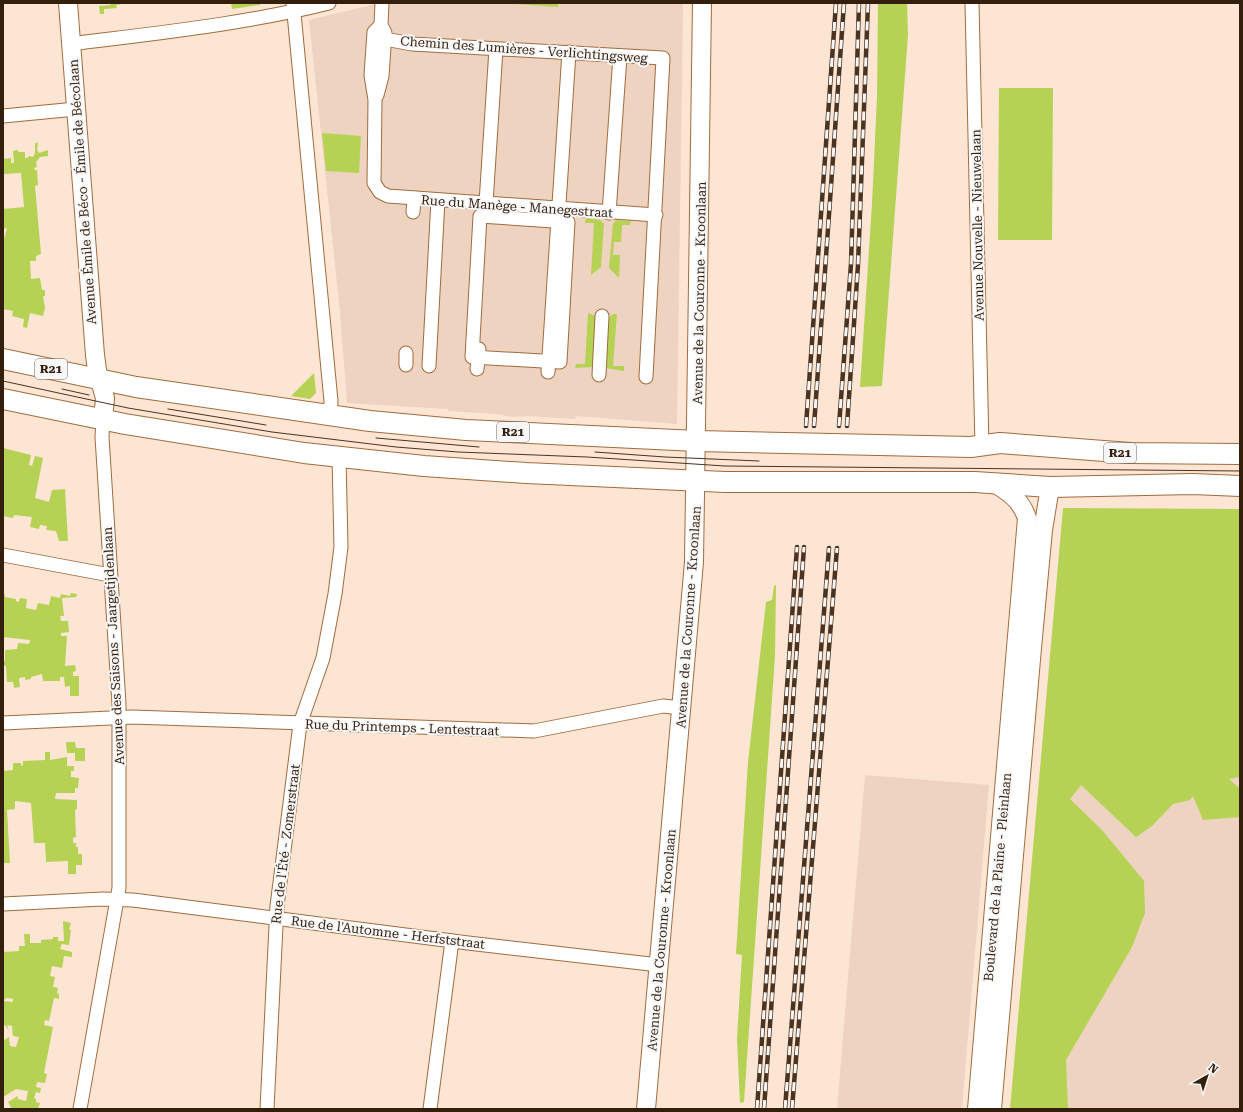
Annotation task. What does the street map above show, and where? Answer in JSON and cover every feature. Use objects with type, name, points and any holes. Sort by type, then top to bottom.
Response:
[{"type":"main road","name":"Avenue Émile de Béco - Émile de Bécolaan","points":[[68,3],[95,351],[105,398],[103,420]]},
{"type":"main road","name":"Avenue de la Couronne - Kroonlaan","points":[[646,1109],[694,569],[697,442],[702,3]]},
{"type":"main road","name":"R21","points":[[3,359],[136,387],[330,416],[466,430],[697,442],[982,447],[1000,443],[1015,443],[1130,453],[1240,454]]},
{"type":"main road","points":[[3,399],[103,420],[212,440],[339,457],[424,466],[696,482],[845,483],[892,481],[994,483],[1050,487],[1193,484],[1240,486]]},
{"type":"main road","name":"Boulevard de la Plaine - Pleinlaan","points":[[994,483],[1011,493],[1020,503],[1027,518],[1035,529]]},
{"type":"main road","name":"Boulevard de la Plaine - Pleinlaan","points":[[977,1109],[1035,529],[1050,487]]},
{"type":"main road","name":"Boulevard de la Plaine - Pleinlaan","points":[[992,1109],[1024,646]]},
{"type":"street","points":[[71,44],[214,25],[294,7],[329,3]]},
{"type":"street","points":[[375,100],[382,76],[386,33],[381,25],[382,3]]},
{"type":"street","name":"Avenue Nouvelle - Nieuwelaan","points":[[972,3],[982,447]]},
{"type":"street","points":[[294,7],[329,373],[331,401],[330,416]]},
{"type":"street","points":[[375,100],[371,75],[374,32],[381,25]]},
{"type":"street","name":"Chemin des Lumières - Verlichtingsweg","points":[[385,39],[412,44],[663,58],[656,216]]},
{"type":"street","points":[[496,49],[488,203],[489,217],[478,363],[548,367],[569,52]]},
{"type":"street","points":[[609,213],[620,56]]},
{"type":"street","name":"Rue du Manège - Manegestraat","points":[[375,100],[374,183],[380,192],[388,196],[488,203],[558,215],[609,213],[656,216]]},
{"type":"street","points":[[3,116],[76,109]]},
{"type":"street","points":[[413,212],[414,198]]},
{"type":"street","points":[[429,366],[436,343],[443,227],[438,200]]},
{"type":"street","points":[[489,217],[558,215]]},
{"type":"street","points":[[646,377],[656,216]]},
{"type":"street","points":[[599,376],[602,316]]},
{"type":"street","name":"Avenue des Saisons - Jaargetijdenlaan","points":[[80,1109],[118,899],[119,717],[102,437],[103,420]]},
{"type":"street","name":"Rue de l'Été - Zomerstraat","points":[[267,1109],[276,919],[300,724],[322,658],[335,594],[341,547],[339,457]]},
{"type":"street","points":[[3,556],[110,575]]},
{"type":"street","name":"Rue du Printemps - Lentestraat","points":[[3,723],[119,717],[534,731],[662,706],[682,708]]},
{"type":"street","name":"Rue de l'Automne - Herfststraat","points":[[3,904],[118,899],[452,941],[659,965]]},
{"type":"street","points":[[430,1109],[452,941]]},
{"type":"shaded area","points":[[379,3],[683,3],[677,424],[576,416],[575,419],[527,416],[512,417],[497,414],[448,411],[448,409],[347,403],[340,312],[309,20]]},
{"type":"shaded area","points":[[1240,518],[1240,1109],[1011,1109],[1051,650]]},
{"type":"shaded area","points":[[865,775],[989,785],[962,1109],[837,1109]]},
{"type":"green space","points":[[111,3],[128,3],[116,5],[117,8],[104,9],[104,14],[100,14],[99,6],[111,5]]},
{"type":"green space","points":[[231,3],[260,3],[260,5],[232,9]]},
{"type":"green space","points":[[500,3],[558,3],[558,7]]},
{"type":"green space","points":[[878,3],[907,3],[908,35],[882,386],[860,387],[872,204],[877,97]]},
{"type":"green space","points":[[999,88],[1053,88],[1052,240],[998,240]]},
{"type":"green space","points":[[322,133],[361,136],[359,173],[326,171]]},
{"type":"green space","points":[[35,143],[38,143],[37,150],[39,153],[48,150],[48,156],[40,157],[36,162],[37,167],[34,168],[37,170],[38,185],[35,186],[41,254],[36,256],[36,261],[30,261],[31,279],[40,278],[42,290],[45,290],[45,296],[43,296],[45,308],[43,316],[30,313],[27,328],[23,327],[24,319],[12,316],[13,311],[3,309],[3,243],[7,228],[3,229],[3,209],[24,207],[21,173],[3,174],[3,159],[11,158],[11,163],[14,163],[13,151],[17,150],[19,152],[25,152],[25,158],[28,158],[28,156],[33,157],[35,153]]},
{"type":"green space","points":[[586,218],[600,220],[604,224],[601,267],[591,275],[594,223],[585,223]]},
{"type":"green space","points":[[616,220],[631,221],[630,225],[622,225],[621,242],[614,242],[613,255],[620,255],[619,278],[609,268],[613,224]]},
{"type":"green space","points":[[588,313],[596,316],[593,367],[575,368],[576,364],[585,364]]},
{"type":"green space","points":[[613,314],[617,314],[613,366],[624,366],[624,371],[606,368],[607,320]]},
{"type":"green space","points":[[314,373],[316,393],[310,399],[291,396]]},
{"type":"green space","points":[[3,448],[31,455],[29,465],[32,466],[35,456],[43,458],[35,498],[49,502],[52,490],[65,489],[68,541],[59,541],[56,531],[46,530],[47,526],[40,525],[39,529],[30,527],[32,517],[14,515],[13,518],[3,516]]},
{"type":"green space","points":[[1063,508],[1240,509],[1240,777],[1229,779],[1240,789],[1240,817],[1203,820],[1193,796],[1190,800],[1173,804],[1152,826],[1136,837],[1081,785],[1070,799],[1102,830],[1144,881],[1145,913],[1132,947],[1066,1060],[1068,1109],[1010,1109]]},
{"type":"green space","points":[[776,585],[775,656],[744,1102],[740,1103],[737,1039],[742,955],[736,954],[748,762],[766,602],[772,600],[774,586]]},
{"type":"green space","points":[[71,593],[77,594],[76,597],[62,598],[64,616],[60,616],[61,621],[68,621],[69,632],[61,633],[61,636],[67,636],[65,666],[75,665],[76,671],[73,672],[73,676],[79,676],[79,696],[70,696],[70,686],[65,687],[64,677],[60,677],[60,681],[43,681],[42,674],[31,677],[31,679],[25,680],[25,677],[19,678],[20,687],[14,688],[13,682],[7,682],[6,666],[3,666],[3,661],[5,661],[5,650],[17,649],[18,643],[29,644],[30,640],[3,637],[3,594],[5,597],[16,599],[16,601],[19,602],[20,598],[27,599],[26,608],[36,610],[38,603],[49,605],[51,596],[60,598],[61,594],[70,596]]},
{"type":"green space","points":[[66,742],[75,742],[76,748],[85,748],[85,761],[75,761],[75,753],[67,753]]},
{"type":"green space","points":[[45,752],[50,752],[50,760],[67,757],[67,766],[74,766],[74,771],[71,771],[71,777],[79,778],[78,788],[75,788],[75,793],[56,793],[55,799],[77,800],[77,809],[75,810],[76,837],[73,838],[73,843],[76,843],[76,847],[78,847],[78,854],[82,854],[82,865],[76,865],[76,874],[68,874],[68,861],[46,862],[45,843],[34,843],[31,803],[15,801],[15,809],[7,810],[10,863],[4,863],[3,771],[13,770],[13,763],[21,763],[21,766],[23,765],[23,761],[45,760]]},
{"type":"green space","points":[[63,921],[71,923],[69,929],[71,930],[69,945],[62,944],[60,949],[72,952],[72,957],[64,956],[62,968],[52,966],[50,976],[55,977],[53,987],[58,988],[57,993],[59,994],[59,999],[54,998],[49,1021],[45,1020],[44,1025],[53,1027],[44,1073],[47,1074],[45,1083],[37,1082],[36,1087],[41,1088],[40,1093],[36,1092],[34,1098],[36,1099],[36,1102],[40,1103],[38,1109],[12,1109],[8,1102],[18,1096],[18,1099],[26,1101],[28,1091],[16,1089],[3,1097],[3,1041],[9,1037],[10,1046],[16,1047],[19,1037],[13,1036],[12,1026],[7,1025],[9,1031],[5,1025],[3,1026],[3,1001],[13,1002],[13,999],[7,998],[3,1000],[3,952],[19,951],[19,946],[25,946],[24,934],[30,934],[30,943],[41,943],[41,940],[53,939],[53,937],[58,937],[58,941],[64,941]]},
{"type":"tram line","points":[[3,381],[128,408],[272,432],[396,447],[458,452],[587,457],[725,466],[1240,471]]},
{"type":"tram line","points":[[62,389],[89,395]]},
{"type":"tram line","points":[[168,409],[266,425]]},
{"type":"tram line","points":[[376,438],[479,447]]},
{"type":"tram line","points":[[595,452],[759,461]]},
{"type":"railway","points":[[806,426],[836,3]]},
{"type":"railway","points":[[814,426],[844,3]]},
{"type":"railway","points":[[839,426],[851,264],[859,3]]},
{"type":"railway","points":[[847,426],[858,265],[868,3]]},
{"type":"railway","points":[[757,1109],[797,547]]},
{"type":"railway","points":[[764,1109],[804,547]]},
{"type":"railway","points":[[785,1109],[829,548]]},
{"type":"railway","points":[[792,1109],[837,548]]}]
